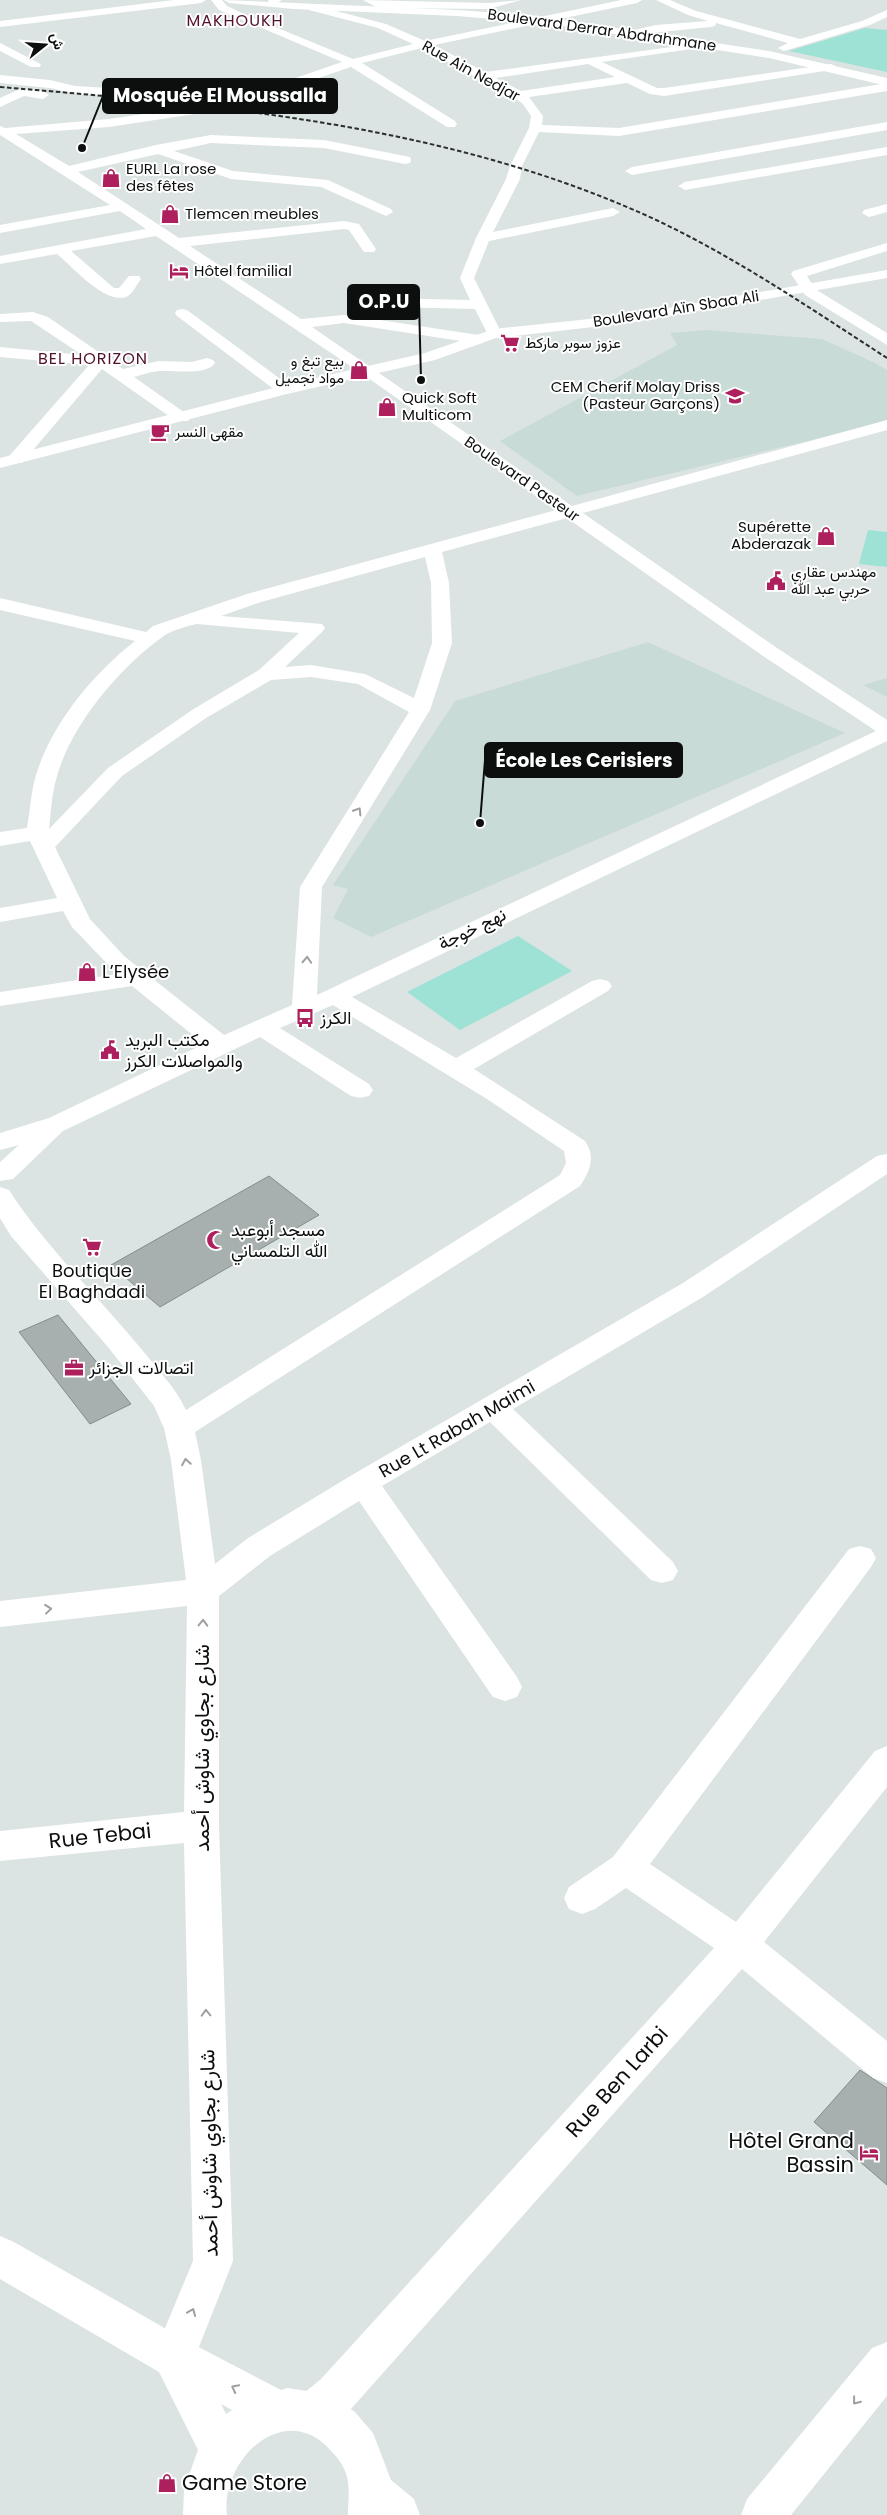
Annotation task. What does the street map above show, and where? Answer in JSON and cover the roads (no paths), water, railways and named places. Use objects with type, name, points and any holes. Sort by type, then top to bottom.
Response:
[{"type":"street","points":[[0,20],[147,0]]},
{"type":"street","points":[[0,24],[201,0]]},
{"type":"street","points":[[216,0],[223,8],[236,14],[353,63],[451,124]]},
{"type":"street","name":"Boulevard Derrar Abdrahmane","points":[[229,0],[270,1],[313,8],[487,14],[541,20],[766,54],[831,67],[887,82]]},
{"type":"street","points":[[368,0],[378,5],[489,6],[516,0]]},
{"type":"street","points":[[604,0],[630,1]]},
{"type":"street","points":[[661,0],[692,13],[801,43]]},
{"type":"street","points":[[270,1],[283,16]]},
{"type":"street","points":[[2,131],[90,125],[176,115],[243,100],[353,63],[424,44],[630,1]]},
{"type":"street","name":"Rue Ain Nedjar","points":[[313,8],[382,26],[424,44],[485,76],[528,102],[537,116],[535,128]]},
{"type":"street","points":[[359,19],[363,15],[384,10]]},
{"type":"street","points":[[766,54],[866,23],[887,13]]},
{"type":"street","points":[[634,33],[656,28],[726,23]]},
{"type":"street","points":[[485,76],[705,44]]},
{"type":"street","points":[[0,46],[21,56],[58,81],[50,84]]},
{"type":"street","points":[[356,49],[374,57]]},
{"type":"street","points":[[0,61],[21,56]]},
{"type":"street","points":[[590,61],[654,91],[667,92],[831,67]]},
{"type":"street","points":[[0,72],[35,65]]},
{"type":"street","points":[[0,79],[50,84],[75,90],[243,100]]},
{"type":"street","points":[[519,95],[628,79]]},
{"type":"street","points":[[619,132],[887,87]]},
{"type":"street","points":[[0,103],[22,92],[55,96],[52,98]]},
{"type":"street","points":[[90,125],[115,134]]},
{"type":"street","points":[[632,172],[887,126]]},
{"type":"street","points":[[297,324],[344,319],[487,336],[480,305],[466,278],[535,128],[675,137]]},
{"type":"street","name":"Boulevard Pasteur","points":[[2,131],[67,170],[367,370],[762,647],[887,729]]},
{"type":"street","points":[[67,170],[211,138],[324,144],[405,160]]},
{"type":"street","points":[[132,141],[231,175],[323,183],[335,186],[386,212]]},
{"type":"street","points":[[708,145],[733,154],[766,172]]},
{"type":"street","points":[[684,186],[886,152]]},
{"type":"street","points":[[0,229],[120,207]]},
{"type":"street","points":[[869,213],[887,208]]},
{"type":"street","points":[[483,238],[613,212]]},
{"type":"street","points":[[175,243],[344,225],[354,227],[369,248]]},
{"type":"street","points":[[0,260],[158,231]]},
{"type":"street","points":[[887,248],[798,274],[810,292],[887,340]]},
{"type":"street","points":[[60,249],[110,292],[123,293],[134,279]]},
{"type":"street","name":"Boulevard Aïn Sbaa Ali","points":[[0,463],[182,418],[285,390],[430,356],[487,336],[628,318],[887,274]]},
{"type":"street","points":[[363,322],[384,312],[383,302],[480,305]]},
{"type":"street","points":[[182,313],[285,390]]},
{"type":"street","points":[[0,318],[33,316],[43,320],[182,418]]},
{"type":"street","points":[[864,326],[887,320]]},
{"type":"street","points":[[0,352],[101,361]]},
{"type":"street","points":[[16,459],[101,361]]},
{"type":"street","points":[[120,375],[159,366],[193,366],[207,363]]},
{"type":"street","points":[[222,1044],[116,961],[80,922],[40,839],[46,776],[60,742],[92,694],[129,655],[160,630],[195,620],[254,598],[887,425]]},
{"type":"street","points":[[304,1009],[311,887],[420,710],[442,643],[440,583],[432,549]]},
{"type":"street","points":[[0,604],[148,638]]},
{"type":"street","points":[[0,839],[40,839],[115,772],[199,714],[266,674],[315,628],[195,620]]},
{"type":"street","points":[[266,674],[311,671],[348,676],[365,680],[420,710]]},
{"type":"street","name":"نهج خوجة","points":[[0,1142],[58,1124],[222,1044],[334,996],[887,733]]},
{"type":"street","points":[[0,915],[70,903]]},
{"type":"street","points":[[0,999],[137,978]]},
{"type":"street","points":[[456,1069],[600,986]]},
{"type":"street","points":[[179,1428],[571,1180],[579,1163],[576,1147],[456,1069],[334,996]]},
{"type":"street","points":[[261,1027],[360,1090]]},
{"type":"street","name":"نهج خوجة","points":[[1,1174],[58,1124]]},
{"type":"street","name":"Rue Lt Rabah Maimi","points":[[203,1591],[259,1547],[364,1483],[693,1290],[886,1162]]},
{"type":"street","name":"شارع بجاوي شاوش أحمد","points":[[1,1174],[21,1230],[146,1373],[167,1401],[179,1428],[186,1460],[203,1591],[201,1826],[213,2261],[174,2357]]},
{"type":"street","points":[[494,1408],[662,1571]]},
{"type":"street","points":[[364,1483],[504,1687]]},
{"type":"street","points":[[582,1898],[626,1868],[860,1558]]},
{"type":"street","points":[[0,1614],[203,1591]]},
{"type":"street","name":"Rue Ben Larbi","points":[[317,2411],[740,1945],[887,1761]]},
{"type":"street","name":"Rue Tebai","points":[[0,1846],[201,1826]]},
{"type":"street","points":[[626,1868],[740,1945],[884,2055]]},
{"type":"street","points":[[0,2256],[174,2357],[317,2411],[357,2444],[368,2468],[380,2508]]},
{"type":"street","points":[[174,2357],[221,2449]]},
{"type":"street","points":[[763,2515],[887,2363]]},
{"type":"street","points":[[205,2515],[203,2506],[208,2477],[221,2449],[244,2426],[257,2418],[317,2411]]},
{"type":"railway","points":[[0,87],[162,102],[322,123],[402,138],[480,157],[558,180],[634,210],[700,242],[795,298],[887,358]]},
{"type":"place","name":"Mosquée El Moussalla","points":[[82,148]]},
{"type":"place","name":"EURL La rose des fêtes","points":[[111,178]]},
{"type":"place","name":"Tlemcen meubles","points":[[170,214]]},
{"type":"place","name":"Hôtel familial","points":[[179,271]]},
{"type":"place","name":"عزوز سوبر ماركط","points":[[510,343]]},
{"type":"place","name":"بيع تبغ و مواد تجميل","points":[[359,370]]},
{"type":"place","name":"O.P.U","points":[[421,380]]},
{"type":"place","name":"CEM Cherif Molay Driss (Pasteur Garçons)","points":[[735,396]]},
{"type":"place","name":"Quick Soft Multicom","points":[[387,407]]},
{"type":"place","name":"مقهى النسر","points":[[160,432]]},
{"type":"place","name":"Supérette Abderazak","points":[[826,536]]},
{"type":"place","name":"مهندس عقاري حربي عبد الله","points":[[776,581]]},
{"type":"place","name":"École Les Cerisiers","points":[[480,823]]},
{"type":"place","name":"L’Elysée","points":[[87,972]]},
{"type":"place","name":"الكرز","points":[[305,1018]]},
{"type":"place","name":"مكتب البريد والمواصلات الكرز","points":[[110,1050]]},
{"type":"place","name":"مسجد أبوعبد الله التلمساني","points":[[216,1240]]},
{"type":"place","name":"Boutique El Baghdadi","points":[[92,1247]]},
{"type":"place","name":"اتصالات الجزائر","points":[[74,1368]]},
{"type":"place","name":"Hôtel Grand Bassin","points":[[869,2153]]},
{"type":"place","name":"Game Store","points":[[167,2483]]},
{"type":"district","name":"MAKHOUKH","points":[[235,20]]},
{"type":"district","name":"BEL HORIZON","points":[[93,358]]}]
